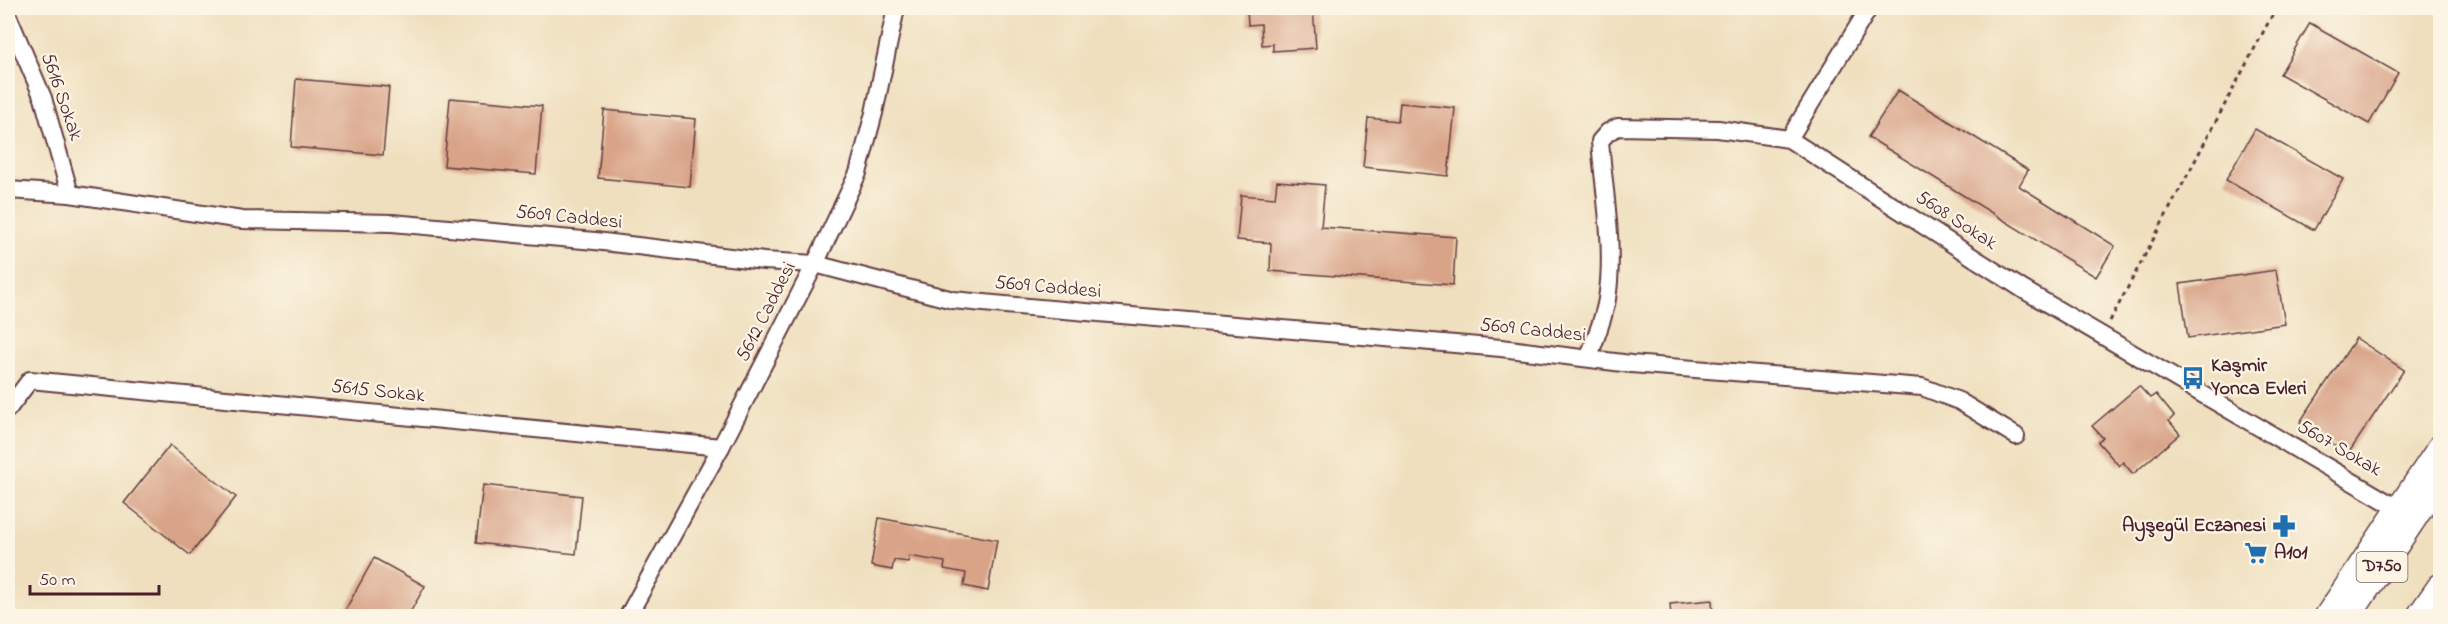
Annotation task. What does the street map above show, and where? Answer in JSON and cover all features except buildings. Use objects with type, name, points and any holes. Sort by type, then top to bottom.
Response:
[{"type":"highway","points":[[2327,616],[2440,447]]},
{"type":"highway","name":"D750","points":[[2349,616],[2440,480]]},
{"type":"highway","points":[[2419,616],[2440,586]]},
{"type":"street","name":"5612 Caddesi","points":[[628,616],[721,447],[815,264],[858,173],[874,113],[896,8]]},
{"type":"street","points":[[1589,357],[1606,302],[1610,279],[1610,254],[1600,141],[1608,132],[1618,127],[1718,129],[1789,139],[1869,8]]},
{"type":"street","name":"5616 Sokak","points":[[8,16],[43,98],[70,194]]},
{"type":"street","name":"5608 Sokak","points":[[1789,139],[2024,290],[2102,336]]},
{"type":"street","name":"5609 Caddesi","points":[[8,190],[70,194],[243,220],[392,223],[595,241],[764,261],[815,264],[953,300],[1589,357],[1630,364],[1922,387],[1959,401],[2016,436]]},
{"type":"street","name":"5607 Sokak","points":[[2102,336],[2399,509]]},
{"type":"street","name":"5615 Sokak","points":[[8,409],[30,380],[721,447]]},
{"type":"path","points":[[2102,336],[2276,8]]},
{"type":"place","name":"Kaşmir Yonca Evleri","points":[[2193,378]]},
{"type":"place","name":"Ayşegül Eczanesi","points":[[2284,526]]},
{"type":"place","name":"A101","points":[[2256,553]]}]
